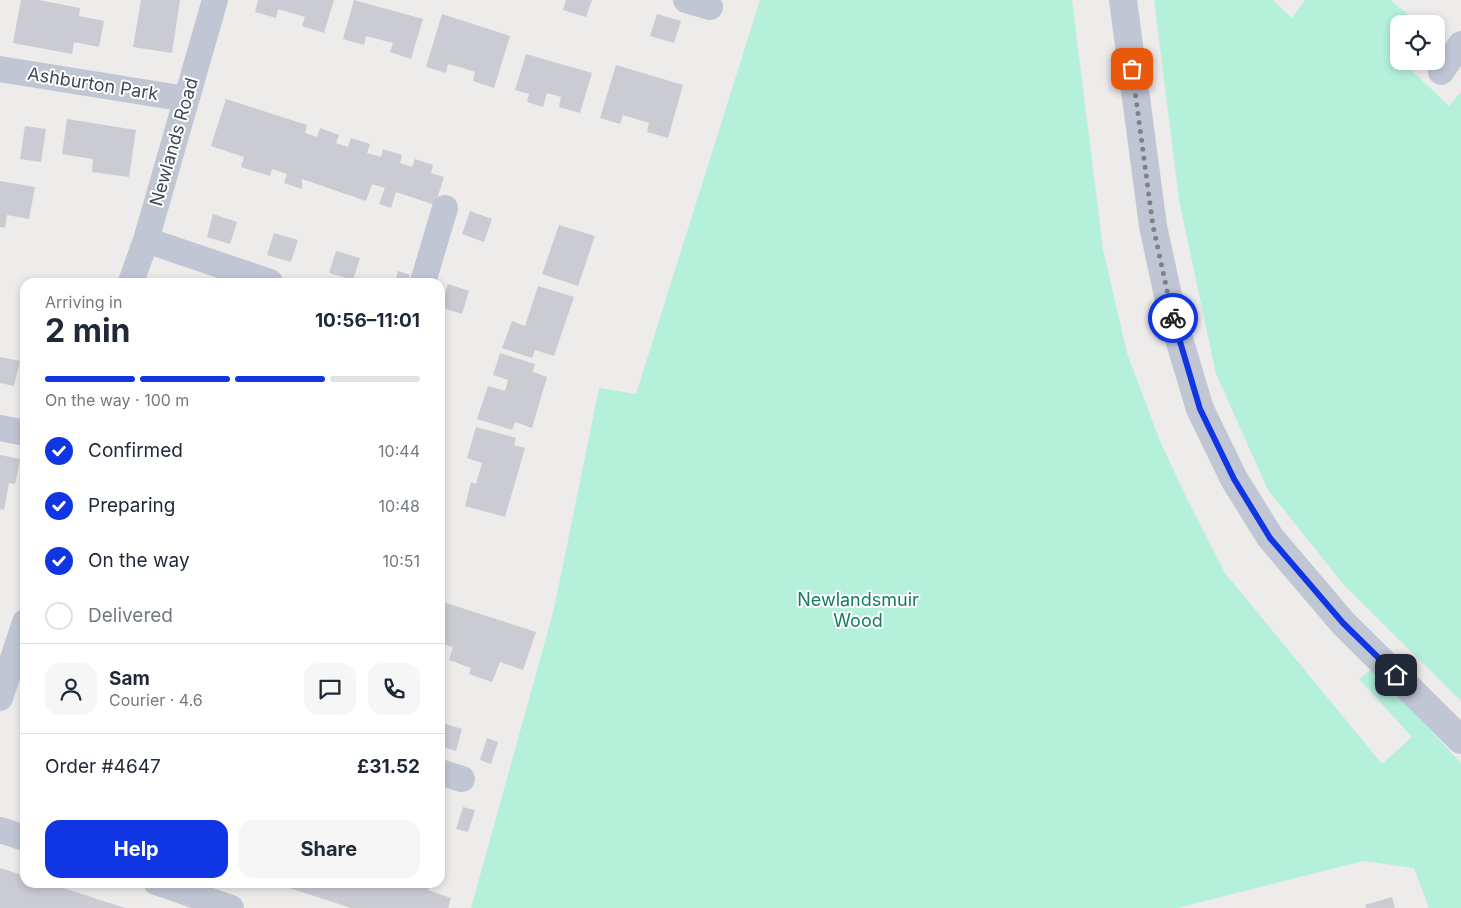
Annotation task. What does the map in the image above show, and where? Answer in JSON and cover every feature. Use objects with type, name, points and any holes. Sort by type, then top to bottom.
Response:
[{"type":"street","name":"Newlands Road","points":[[132,278],[146,240],[215,0]]},
{"type":"street","points":[[1123,0],[1153,226],[1173,319],[1204,416],[1234,479],[1270,538],[1343,623],[1461,740]]},
{"type":"street","points":[[1441,72],[1461,44]]},
{"type":"street","name":"Ashburton Park","points":[[0,69],[186,98]]},
{"type":"street","points":[[424,278],[445,208]]},
{"type":"street","points":[[146,240],[258,278]]},
{"type":"street","points":[[0,428],[20,431]]},
{"type":"street","points":[[0,698],[20,637]]},
{"type":"street","points":[[0,830],[20,836]]},
{"type":"street","points":[[197,889],[231,908]]},
{"type":"green space","name":"Newlandsmuir Wood","points":[[760,0],[1072,0],[1103,249],[1127,353],[1160,441],[1225,573],[1382,764],[1412,737],[1359,679],[1373,668],[1461,763],[1461,908],[1429,908],[1414,868],[1363,861],[1177,908],[471,908],[554,609],[599,388],[636,394]]},
{"type":"green space","points":[[1154,0],[1273,0],[1292,18],[1305,0],[1390,0],[1409,15],[1390,15],[1390,70],[1411,70],[1449,106],[1461,92],[1461,701],[1344,585],[1268,490],[1216,374],[1179,200]]},
{"type":"building","points":[[21,0],[39,0],[80,8],[79,16],[104,21],[99,47],[74,42],[72,54],[13,43]]},
{"type":"building","points":[[141,0],[180,0],[172,53],[133,47]]},
{"type":"building","points":[[258,0],[334,0],[324,33],[302,26],[305,17],[278,9],[276,18],[255,12]]},
{"type":"building","points":[[354,0],[423,19],[411,59],[390,52],[393,43],[366,36],[364,45],[343,39]]},
{"type":"building","points":[[566,0],[592,0],[586,17],[563,10]]},
{"type":"building","points":[[442,14],[510,36],[494,88],[473,81],[475,72],[463,68],[448,64],[446,73],[426,67]]},
{"type":"building","points":[[657,14],[681,21],[674,43],[650,36]]},
{"type":"building","points":[[526,54],[592,73],[580,113],[559,107],[561,97],[547,93],[543,107],[527,102],[529,94],[515,90]]},
{"type":"building","points":[[616,65],[683,85],[668,138],[647,132],[649,123],[623,115],[620,124],[600,118]]},
{"type":"building","points":[[226,99],[307,125],[305,133],[317,137],[320,128],[339,135],[336,143],[348,147],[351,138],[370,144],[367,153],[381,157],[383,149],[402,155],[400,163],[412,167],[415,159],[433,165],[431,173],[444,177],[435,205],[396,192],[391,208],[379,204],[385,188],[372,184],[366,201],[302,179],[302,189],[284,183],[287,174],[272,169],[270,176],[241,167],[244,157],[211,146]]},
{"type":"building","points":[[67,119],[136,130],[129,177],[92,172],[93,159],[62,154]]},
{"type":"building","points":[[25,126],[46,129],[41,162],[20,159]]},
{"type":"building","points":[[0,181],[35,187],[29,219],[7,215],[5,228],[0,227]]},
{"type":"building","points":[[470,211],[492,219],[484,242],[462,234]]},
{"type":"building","points":[[213,214],[237,222],[230,244],[207,237]]},
{"type":"building","points":[[559,225],[595,236],[578,286],[542,274]]},
{"type":"building","points":[[274,233],[298,240],[291,262],[267,255]]},
{"type":"building","points":[[336,251],[360,258],[354,278],[329,273]]},
{"type":"building","points":[[398,271],[410,275],[409,278],[396,278]]},
{"type":"building","points":[[448,284],[469,291],[462,314],[445,309],[445,293]]},
{"type":"building","points":[[538,286],[574,297],[554,356],[535,350],[532,358],[502,348],[512,321],[525,326]]},
{"type":"building","points":[[500,353],[535,364],[533,372],[547,377],[532,428],[515,422],[512,430],[477,419],[488,386],[505,391],[508,380],[493,375]]},
{"type":"building","points":[[0,357],[20,361],[14,386],[0,383]]},
{"type":"building","points":[[476,427],[516,438],[514,445],[525,448],[505,517],[465,506],[471,482],[476,484],[482,463],[467,458]]},
{"type":"building","points":[[0,455],[20,459],[15,484],[9,483],[4,510],[0,509]]},
{"type":"building","points":[[445,603],[536,632],[523,670],[500,662],[492,682],[469,674],[471,668],[449,660],[453,647],[445,645]]},
{"type":"building","points":[[445,724],[462,729],[456,751],[445,748]]},
{"type":"building","points":[[487,738],[498,742],[491,764],[480,760]]},
{"type":"building","points":[[463,807],[475,810],[468,832],[456,829]]},
{"type":"building","points":[[0,868],[20,874],[20,888],[63,888],[125,908],[0,908]]},
{"type":"building","points":[[289,888],[429,888],[428,890],[451,898],[448,908],[351,908]]},
{"type":"building","points":[[1392,897],[1395,908],[1366,908],[1365,905]]},
{"type":"way so far","points":[[1132,69],[1153,226],[1173,318]]},
{"type":"route","points":[[1173,318],[1200,409],[1234,479],[1270,538],[1343,623],[1396,675]]}]
